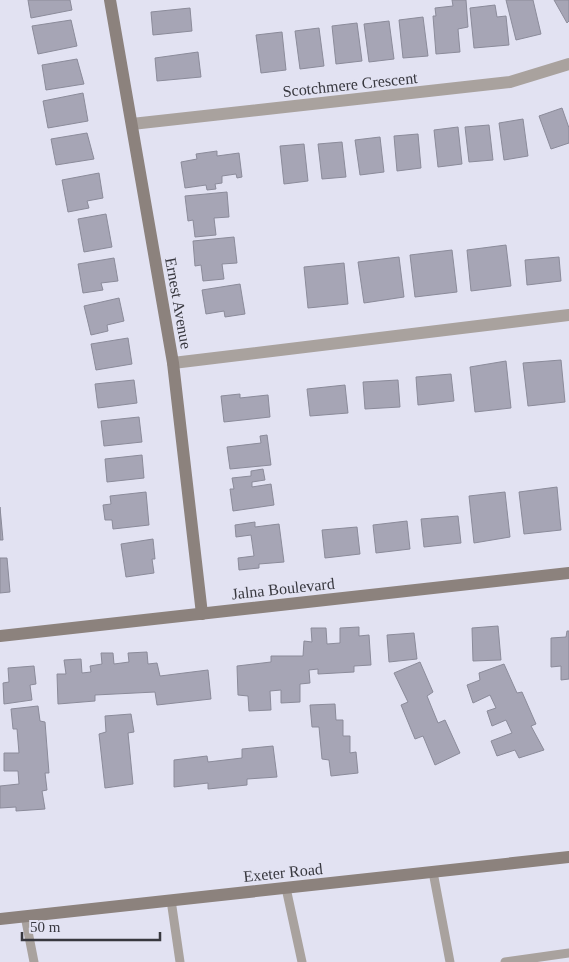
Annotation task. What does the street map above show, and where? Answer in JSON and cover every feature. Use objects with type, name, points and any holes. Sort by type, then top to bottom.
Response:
[{"type":"street","name":"Ernest Avenue","points":[[110,0],[173,363],[202,614]]},
{"type":"street","name":"Scotchmere Crescent","points":[[132,124],[510,82],[569,64]]},
{"type":"street","points":[[173,363],[569,315]]},
{"type":"street","name":"Jalna Boulevard","points":[[0,636],[569,573]]},
{"type":"street","name":"Exeter Road","points":[[0,919],[569,857]]},
{"type":"lane","points":[[433,872],[450,962]]},
{"type":"lane","points":[[286,888],[302,962]]},
{"type":"lane","points":[[171,900],[180,962]]},
{"type":"lane","points":[[25,916],[34,962]]},
{"type":"lane","points":[[505,962],[569,953]]},
{"type":"building","points":[[28,0],[70,0],[72,10],[31,18]]},
{"type":"building","points":[[452,0],[466,0],[468,27],[458,29],[460,52],[436,54],[433,16],[436,16],[435,8],[453,6]]},
{"type":"building","points":[[506,0],[533,0],[541,34],[516,40]]},
{"type":"building","points":[[554,0],[569,0],[569,21],[567,23]]},
{"type":"building","points":[[495,5],[497,17],[506,16],[509,45],[474,48],[470,8]]},
{"type":"building","points":[[190,8],[192,31],[153,35],[151,12]]},
{"type":"building","points":[[423,17],[428,56],[403,58],[399,20]]},
{"type":"building","points":[[71,20],[77,46],[38,54],[32,26]]},
{"type":"building","points":[[389,21],[394,59],[369,62],[364,24]]},
{"type":"building","points":[[357,23],[362,61],[336,64],[332,26]]},
{"type":"building","points":[[319,28],[324,66],[300,69],[295,31]]},
{"type":"building","points":[[282,32],[286,70],[261,73],[256,35]]},
{"type":"building","points":[[198,52],[201,77],[157,81],[155,58]]},
{"type":"building","points":[[77,59],[84,84],[46,90],[42,65]]},
{"type":"building","points":[[83,93],[88,121],[48,128],[43,101]]},
{"type":"building","points":[[562,108],[569,128],[569,143],[551,149],[539,116]]},
{"type":"building","points":[[523,119],[528,156],[504,160],[499,123]]},
{"type":"building","points":[[489,125],[493,160],[469,162],[465,127]]},
{"type":"building","points":[[458,127],[462,164],[438,167],[434,130]]},
{"type":"building","points":[[87,133],[94,159],[56,165],[51,139]]},
{"type":"building","points":[[418,134],[421,168],[397,171],[394,136]]},
{"type":"building","points":[[380,137],[384,172],[360,175],[355,140]]},
{"type":"building","points":[[342,142],[346,177],[322,179],[318,144]]},
{"type":"building","points":[[304,144],[308,181],[284,184],[280,146]]},
{"type":"building","points":[[217,151],[217,156],[239,153],[242,177],[237,178],[236,174],[222,176],[222,183],[215,184],[216,189],[207,190],[206,185],[185,188],[181,162],[197,159],[196,154]]},
{"type":"building","points":[[99,173],[103,198],[87,201],[89,208],[68,212],[62,180]]},
{"type":"building","points":[[227,192],[229,217],[214,218],[216,235],[195,237],[193,220],[188,221],[185,196]]},
{"type":"building","points":[[106,214],[112,247],[84,252],[78,219]]},
{"type":"building","points":[[234,237],[237,263],[222,264],[224,279],[203,281],[201,265],[195,266],[193,241]]},
{"type":"building","points":[[506,245],[511,286],[471,291],[467,250]]},
{"type":"building","points":[[452,250],[457,292],[415,297],[410,255]]},
{"type":"building","points":[[399,257],[404,297],[364,303],[358,262]]},
{"type":"building","points":[[559,257],[561,281],[527,285],[525,260]]},
{"type":"building","points":[[114,258],[118,281],[101,283],[103,290],[83,293],[78,264]]},
{"type":"building","points":[[344,263],[348,304],[308,308],[304,267]]},
{"type":"building","points":[[240,284],[245,314],[225,317],[224,311],[206,314],[202,290]]},
{"type":"building","points":[[119,298],[124,321],[107,325],[108,331],[91,335],[84,306]]},
{"type":"building","points":[[128,338],[132,364],[96,370],[91,344]]},
{"type":"building","points":[[561,360],[565,402],[528,406],[523,363]]},
{"type":"building","points":[[506,361],[511,408],[475,412],[470,367]]},
{"type":"building","points":[[451,374],[454,401],[418,405],[416,377]]},
{"type":"building","points":[[134,380],[137,403],[98,408],[95,384]]},
{"type":"building","points":[[398,380],[400,407],[365,409],[363,382]]},
{"type":"building","points":[[345,385],[348,413],[310,416],[307,389]]},
{"type":"building","points":[[240,394],[240,398],[268,395],[270,417],[224,422],[221,396]]},
{"type":"building","points":[[139,417],[142,442],[104,446],[101,421]]},
{"type":"building","points":[[267,435],[271,465],[230,469],[227,447],[261,443],[260,436]]},
{"type":"building","points":[[142,455],[144,478],[107,482],[105,459]]},
{"type":"building","points":[[263,469],[265,480],[252,482],[252,487],[271,484],[274,505],[233,511],[230,489],[234,489],[232,478],[251,476],[251,471]]},
{"type":"building","points":[[557,487],[561,530],[524,534],[519,492]]},
{"type":"building","points":[[146,492],[149,525],[113,529],[112,520],[105,520],[103,505],[111,504],[110,496]]},
{"type":"building","points":[[505,492],[510,537],[474,543],[469,496]]},
{"type":"building","points":[[0,507],[3,540],[0,540]]},
{"type":"building","points":[[458,516],[461,543],[424,547],[421,519]]},
{"type":"building","points":[[407,521],[410,549],[376,553],[373,525]]},
{"type":"building","points":[[255,522],[255,527],[279,524],[284,562],[259,564],[259,568],[239,570],[238,558],[254,556],[251,535],[236,537],[235,525]]},
{"type":"building","points":[[357,527],[360,554],[325,558],[322,530]]},
{"type":"building","points":[[153,539],[155,559],[152,559],[154,573],[126,577],[121,544]]},
{"type":"building","points":[[0,558],[7,558],[10,592],[0,593]]},
{"type":"building","points":[[498,626],[501,660],[473,661],[472,628]]},
{"type":"building","points":[[359,627],[359,636],[369,635],[371,665],[354,666],[354,672],[318,674],[318,669],[309,670],[310,683],[300,684],[300,702],[281,703],[281,690],[270,691],[271,710],[249,711],[248,696],[238,695],[237,666],[271,662],[271,656],[303,656],[304,641],[312,642],[311,628],[326,628],[327,644],[340,643],[340,628]]},
{"type":"building","points":[[567,631],[569,631],[569,679],[561,680],[561,666],[551,667],[551,638],[566,637]]},
{"type":"building","points":[[414,633],[417,659],[389,662],[387,635]]},
{"type":"building","points":[[147,652],[148,664],[157,663],[160,676],[208,670],[211,699],[157,705],[155,692],[95,695],[95,701],[58,704],[57,674],[66,674],[64,660],[81,659],[82,673],[91,672],[90,666],[102,664],[101,653],[113,653],[114,664],[129,662],[128,653]]},
{"type":"building","points":[[420,662],[433,692],[427,696],[438,723],[445,720],[460,753],[435,765],[423,736],[415,739],[401,705],[408,702],[394,673]]},
{"type":"building","points":[[504,664],[517,693],[522,692],[536,724],[531,726],[544,750],[519,758],[515,750],[497,756],[491,741],[512,733],[506,720],[492,726],[487,711],[496,708],[490,695],[473,703],[467,685],[480,680],[479,673]]},
{"type":"building","points":[[34,666],[36,684],[30,685],[32,700],[4,704],[3,683],[9,682],[8,668]]},
{"type":"building","points":[[335,704],[336,720],[343,720],[343,736],[350,736],[350,753],[356,752],[358,773],[331,776],[329,760],[322,759],[319,727],[312,727],[310,705]]},
{"type":"building","points":[[38,706],[40,721],[45,722],[49,773],[45,773],[47,790],[42,791],[45,809],[16,811],[16,807],[0,808],[0,786],[19,784],[18,771],[4,771],[4,753],[19,753],[17,729],[13,729],[11,709]]},
{"type":"building","points":[[131,714],[134,732],[128,733],[133,784],[105,788],[99,734],[106,732],[105,716]]},
{"type":"building","points":[[273,746],[277,777],[247,779],[247,785],[208,789],[208,783],[174,787],[174,760],[207,756],[208,762],[242,758],[242,749]]}]
